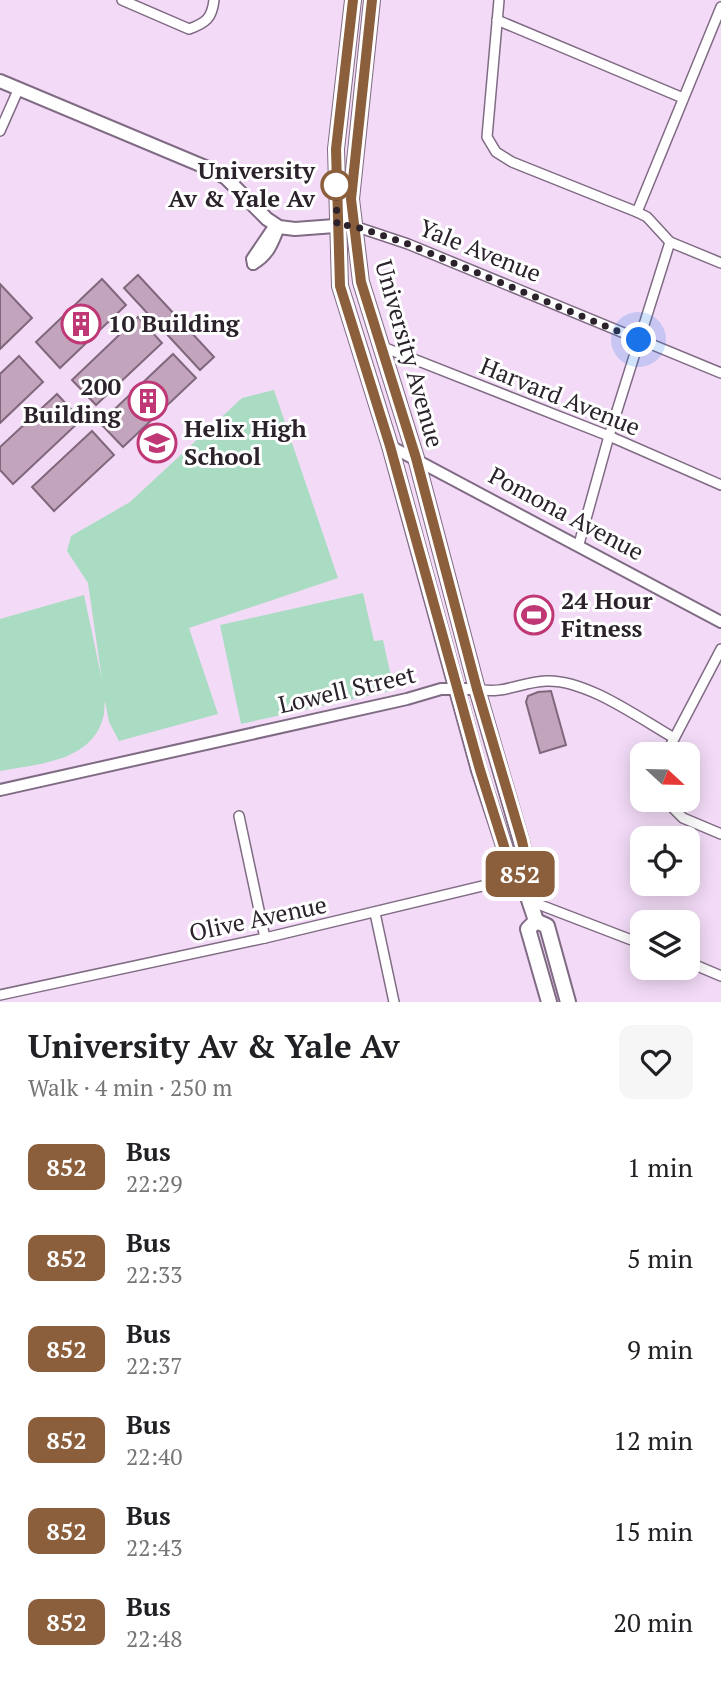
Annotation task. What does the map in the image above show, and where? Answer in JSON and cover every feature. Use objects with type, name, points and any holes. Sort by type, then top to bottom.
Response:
[{"type":"main road","name":"University Avenue","points":[[353,0],[336,149],[340,286],[390,446],[456,688],[509,862],[523,876]]},
{"type":"main road","name":"University Avenue","points":[[372,0],[351,199],[361,282],[416,458],[477,689],[524,852],[523,876],[530,901],[536,921],[547,926],[568,1002]]},
{"type":"main road","name":"Yale Avenue","points":[[0,81],[210,169],[226,178],[277,226],[295,229],[354,226]]},
{"type":"main road","name":"University Avenue","points":[[536,921],[528,929],[549,1002]]},
{"type":"street","points":[[122,0],[189,29],[205,24],[212,13],[214,0]]},
{"type":"street","points":[[499,0],[487,137],[496,152],[512,162],[637,212],[647,217],[670,242],[721,263]]},
{"type":"street","points":[[637,212],[721,8]]},
{"type":"street","points":[[497,20],[683,99]]},
{"type":"street","points":[[0,131],[19,88]]},
{"type":"street","name":"Yale Avenue","points":[[354,226],[408,244],[721,373]]},
{"type":"street","points":[[579,544],[609,436],[670,242]]},
{"type":"street","name":"Harvard Avenue","points":[[383,348],[609,436],[721,485]]},
{"type":"street","name":"Pomona Avenue","points":[[390,446],[579,544],[721,622]]},
{"type":"street","points":[[672,742],[721,649]]},
{"type":"street","name":"Lowell Street","points":[[0,790],[407,699],[441,689],[477,689],[491,693],[544,681],[564,682],[605,698],[674,738]]},
{"type":"street","points":[[675,812],[721,834]]},
{"type":"street","points":[[239,816],[265,938]]},
{"type":"street","name":"Olive Avenue","points":[[0,995],[375,913],[523,876]]},
{"type":"street","points":[[530,901],[630,939]]},
{"type":"street","points":[[375,913],[394,1002]]},
{"type":"street","points":[[700,967],[721,976]]},
{"type":"green space","points":[[274,390],[338,578],[189,628],[218,714],[119,741],[109,722],[105,701],[104,716],[97,733],[75,752],[46,763],[0,771],[0,619],[84,595],[102,680],[88,583],[67,551],[71,536],[130,502],[242,398]]},
{"type":"green space","points":[[363,593],[374,641],[383,640],[394,690],[241,724],[220,625]]},
{"type":"building","points":[[138,275],[214,357],[200,370],[124,288]]},
{"type":"building","name":"10 Building","points":[[102,279],[126,305],[60,368],[36,342]]},
{"type":"building","points":[[0,284],[32,318],[0,349]]},
{"type":"building","points":[[138,317],[162,343],[96,405],[72,380]]},
{"type":"building","name":"200 Building","points":[[173,354],[196,378],[123,447],[100,423]]},
{"type":"building","points":[[19,356],[43,382],[0,423],[0,374]]},
{"type":"building","points":[[57,394],[81,420],[13,484],[0,470],[0,447]]},
{"type":"building","points":[[92,431],[114,455],[54,511],[32,487]]},
{"type":"building","points":[[551,691],[566,745],[540,753],[526,702],[528,696]]},
{"type":"bus line","name":"852","points":[[353,0],[336,149],[340,286],[395,462],[480,770],[509,862],[523,876],[526,860],[522,841],[477,689],[416,458],[361,282],[351,199],[372,0]]},
{"type":"place","name":"University Av & Yale Av","points":[[336,185]]},
{"type":"place","name":"10 Building","points":[[81,324]]},
{"type":"place","name":"200 Building","points":[[148,401]]},
{"type":"place","name":"Helix High School","points":[[157,443]]},
{"type":"place","name":"24 Hour Fitness","points":[[534,615]]},
{"type":"route","points":[[336,185],[337,225],[354,226],[408,244],[639,340]]}]
